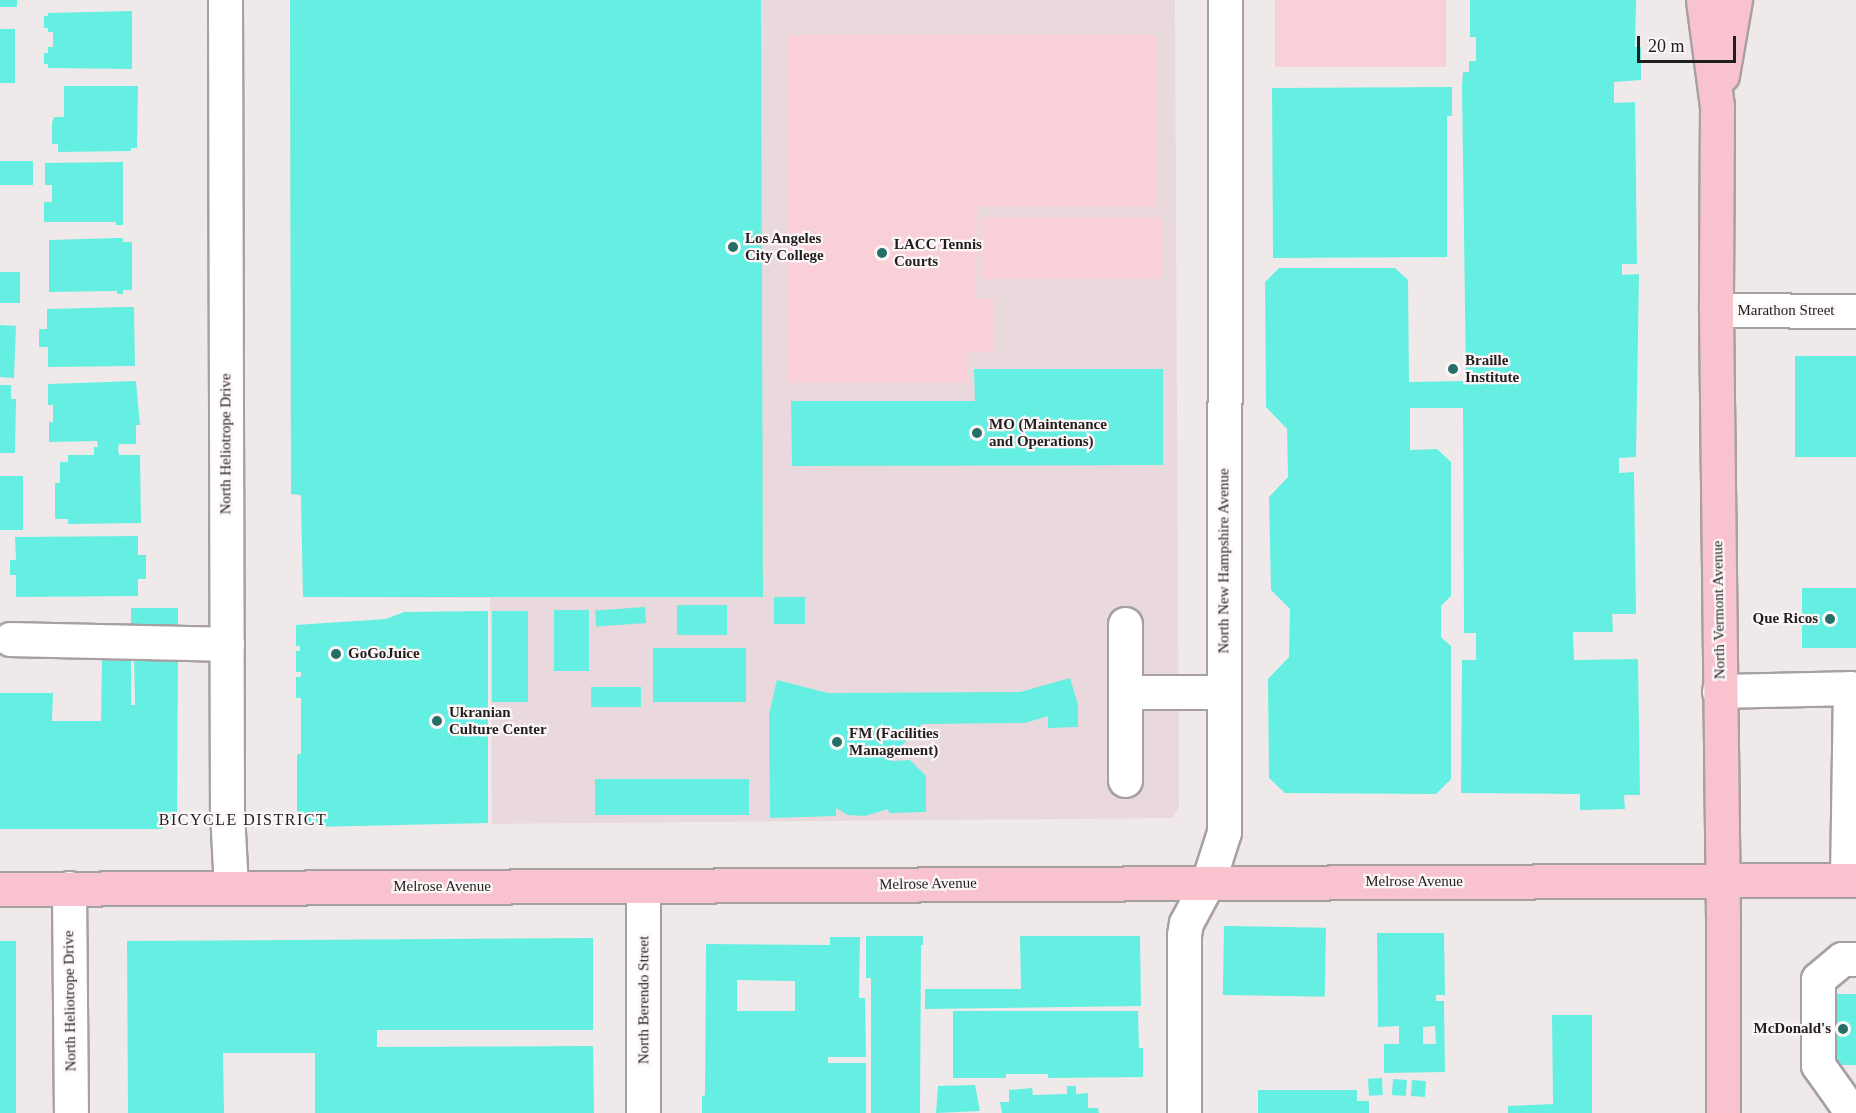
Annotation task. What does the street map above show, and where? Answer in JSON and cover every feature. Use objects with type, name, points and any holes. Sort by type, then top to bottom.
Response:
[{"type":"main road","name":"North Vermont Avenue","points":[[1703,0],[1717,106],[1716,310],[1723,1113]]},
{"type":"main road","name":"North Vermont Avenue","points":[[1717,106],[1735,0]]},
{"type":"main road","name":"Melrose Avenue","points":[[0,889],[1851,880]]},
{"type":"street","name":"North Heliotrope Drive","points":[[225,0],[226,644],[231,888]]},
{"type":"street","name":"North New Hampshire Avenue","points":[[1184,1113],[1184,935],[1186,923],[1208,882],[1224,832],[1225,0]]},
{"type":"street","name":"Marathon Street","points":[[1716,310],[1856,311]]},
{"type":"street","points":[[1125,624],[1125,780]]},
{"type":"street","points":[[10,639],[226,644]]},
{"type":"street","points":[[1719,690],[1853,686],[1851,880]]},
{"type":"street","points":[[1125,692],[1224,692]]},
{"type":"street","name":"North Berendo Street","points":[[644,887],[644,1113]]},
{"type":"street","name":"North Heliotrope Drive","points":[[69,888],[71,1113]]},
{"type":"street","points":[[1856,959],[1842,959],[1818,979],[1818,1065],[1845,1103],[1856,1110]]},
{"type":"shaded area","name":"Los Angeles City College","points":[[290,0],[1175,0],[1179,808],[1172,818],[492,824],[490,598],[303,597],[301,496],[291,494]]},
{"type":"shaded area","points":[[1275,0],[1446,0],[1446,67],[1275,67]]},
{"type":"shaded area","name":"LACC Tennis Courts","points":[[788,35],[1155,35],[1155,207],[977,207],[976,298],[994,299],[994,352],[968,352],[968,383],[787,383]]},
{"type":"shaded area","points":[[982,217],[1161,217],[1161,279],[982,279]]},
{"type":"building","points":[[0,0],[17,0],[17,7],[0,7]]},
{"type":"building","points":[[290,0],[761,0],[763,597],[303,597],[301,495],[291,494]]},
{"type":"building","name":"Braille Institute","points":[[1470,0],[1636,0],[1635,47],[1641,47],[1641,80],[1614,82],[1614,103],[1635,102],[1637,264],[1622,264],[1622,275],[1639,274],[1636,457],[1619,458],[1619,473],[1634,472],[1636,614],[1612,614],[1613,632],[1573,632],[1574,660],[1638,659],[1640,795],[1624,795],[1625,809],[1580,810],[1580,794],[1461,793],[1462,660],[1476,660],[1476,633],[1464,633],[1463,408],[1410,408],[1410,450],[1437,449],[1451,462],[1451,596],[1441,606],[1441,637],[1451,646],[1451,779],[1436,794],[1285,793],[1269,778],[1268,679],[1289,657],[1290,609],[1271,590],[1269,497],[1288,477],[1287,429],[1266,407],[1265,282],[1279,268],[1395,268],[1408,280],[1409,382],[1466,381],[1462,87],[1463,72],[1469,72],[1469,61],[1476,61],[1476,37],[1470,37]]},
{"type":"building","points":[[132,11],[132,69],[48,68],[48,64],[44,64],[44,53],[48,53],[48,47],[53,47],[53,32],[48,32],[48,28],[44,28],[44,16],[48,16],[48,13]]},
{"type":"building","points":[[0,29],[15,29],[15,83],[0,83]]},
{"type":"building","points":[[64,86],[138,86],[137,148],[131,148],[131,151],[58,152],[58,144],[52,144],[52,123],[54,117],[64,117]]},
{"type":"building","points":[[1452,87],[1452,116],[1447,116],[1447,257],[1273,258],[1272,88]]},
{"type":"building","points":[[0,161],[33,161],[33,185],[0,185]]},
{"type":"building","points":[[123,162],[123,225],[116,225],[116,222],[44,222],[44,202],[52,202],[52,185],[45,185],[45,163]]},
{"type":"building","points":[[123,238],[123,242],[132,242],[132,290],[123,290],[123,294],[117,294],[117,291],[49,292],[49,240]]},
{"type":"building","points":[[0,272],[20,272],[20,303],[0,303]]},
{"type":"building","points":[[134,307],[135,366],[48,367],[48,347],[39,347],[39,329],[47,329],[47,309]]},
{"type":"building","points":[[0,325],[16,326],[14,378],[0,377]]},
{"type":"building","points":[[1795,356],[1856,356],[1856,457],[1795,457]]},
{"type":"building","name":"MO (Maintenance and Operations)","points":[[974,369],[1163,369],[1163,465],[792,466],[791,401],[975,401]]},
{"type":"building","points":[[136,381],[140,425],[136,425],[136,444],[119,444],[118,449],[119,455],[140,455],[141,523],[68,524],[68,519],[55,519],[55,483],[60,483],[60,462],[68,462],[68,455],[94,455],[94,447],[98,447],[97,441],[49,442],[49,422],[53,422],[53,405],[48,405],[48,384]]},
{"type":"building","points":[[0,385],[11,385],[11,399],[16,399],[15,453],[0,453]]},
{"type":"building","points":[[0,476],[23,476],[23,530],[0,530]]},
{"type":"building","points":[[138,536],[138,555],[146,555],[146,579],[138,579],[138,596],[16,597],[16,575],[10,575],[10,560],[16,560],[15,537]]},
{"type":"building","name":"Que Ricos","points":[[1802,588],[1856,588],[1856,648],[1802,648]]},
{"type":"building","points":[[774,597],[805,597],[805,624],[774,624]]},
{"type":"building","points":[[677,605],[727,605],[727,635],[677,635]]},
{"type":"building","points":[[645,607],[646,623],[596,626],[595,610]]},
{"type":"building","points":[[131,608],[178,608],[178,630],[131,630]]},
{"type":"building","points":[[554,610],[589,610],[589,671],[554,671]]},
{"type":"building","points":[[488,611],[488,823],[312,827],[297,812],[297,754],[301,754],[301,698],[296,698],[296,677],[301,677],[301,672],[296,672],[296,651],[300,651],[300,646],[296,646],[296,625],[386,619],[404,612]]},
{"type":"building","points":[[492,611],[528,611],[528,702],[492,702]]},
{"type":"building","points":[[653,648],[746,648],[746,702],[653,702]]},
{"type":"building","points":[[134,655],[178,656],[177,815],[162,829],[0,829],[0,693],[53,693],[52,721],[101,721],[102,660],[131,661],[131,705],[135,705]]},
{"type":"building","name":"FM (Facilities Management)","points":[[1070,678],[1078,705],[1078,727],[1048,728],[1048,716],[1025,723],[922,724],[891,757],[892,761],[910,760],[926,776],[926,812],[889,813],[888,809],[865,816],[848,815],[836,808],[836,816],[770,818],[769,714],[777,680],[828,693],[1020,692]]},
{"type":"building","points":[[591,687],[641,687],[641,707],[591,707]]},
{"type":"building","points":[[595,779],[749,779],[749,815],[595,815]]},
{"type":"building","points":[[1224,926],[1326,928],[1325,997],[1223,995]]},
{"type":"building","points":[[1377,933],[1444,933],[1445,995],[1436,995],[1436,1001],[1444,1001],[1445,1072],[1384,1073],[1384,1044],[1399,1044],[1399,1026],[1378,1027]],"holes":[[[1435,1026],[1436,1044],[1423,1044],[1423,1027]]]},
{"type":"building","points":[[866,936],[923,936],[923,945],[921,945],[920,1113],[871,1113],[871,978],[866,978]]},
{"type":"building","points":[[1020,936],[1140,936],[1141,1006],[925,1009],[925,989],[1021,989]]},
{"type":"building","points":[[830,937],[860,937],[859,998],[865,998],[866,1057],[828,1057],[828,1063],[866,1063],[866,1113],[702,1113],[702,1096],[705,1095],[706,944],[830,945]],"holes":[[[737,980],[795,981],[795,1011],[737,1011]]]},
{"type":"building","points":[[593,938],[593,1030],[377,1030],[377,1047],[593,1046],[594,1113],[315,1113],[315,1053],[223,1053],[224,1113],[128,1113],[127,941]]},
{"type":"building","points":[[0,941],[16,941],[16,1113],[0,1113]]},
{"type":"building","name":"McDonald's","points":[[1830,994],[1856,994],[1856,1065],[1830,1065]]},
{"type":"building","points":[[953,1011],[1138,1011],[1139,1048],[1143,1048],[1143,1077],[1048,1078],[1048,1074],[1006,1074],[1006,1078],[953,1078]]},
{"type":"building","points":[[1552,1015],[1592,1015],[1592,1113],[1508,1113],[1508,1106],[1553,1104]]},
{"type":"building","points":[[1382,1078],[1383,1095],[1369,1096],[1368,1079]]},
{"type":"building","points":[[1393,1079],[1407,1080],[1406,1096],[1392,1095]]},
{"type":"building","points":[[1412,1080],[1426,1081],[1425,1097],[1411,1096]]},
{"type":"building","points":[[975,1085],[980,1111],[936,1113],[938,1086]]},
{"type":"building","points":[[1067,1086],[1076,1086],[1076,1094],[1088,1093],[1088,1108],[1098,1108],[1099,1113],[1002,1113],[1000,1102],[1009,1102],[1009,1090],[1032,1088],[1033,1095],[1067,1094]]},
{"type":"building","points":[[1258,1090],[1357,1090],[1357,1101],[1369,1101],[1369,1113],[1258,1113]]},
{"type":"place","name":"Los Angeles City College","points":[[733,247]]},
{"type":"place","name":"LACC Tennis Courts","points":[[882,253]]},
{"type":"place","name":"Braille Institute","points":[[1453,369]]},
{"type":"place","name":"MO (Maintenance and Operations)","points":[[977,433]]},
{"type":"place","name":"Que Ricos","points":[[1830,619]]},
{"type":"place","name":"GoGoJuice","points":[[336,654]]},
{"type":"place","name":"Ukranian Culture Center","points":[[437,721]]},
{"type":"place","name":"FM (Facilities Management)","points":[[837,742]]},
{"type":"place","name":"McDonald's","points":[[1843,1029]]},
{"type":"district","name":"BICYCLE DISTRICT","points":[[243,820]]}]
